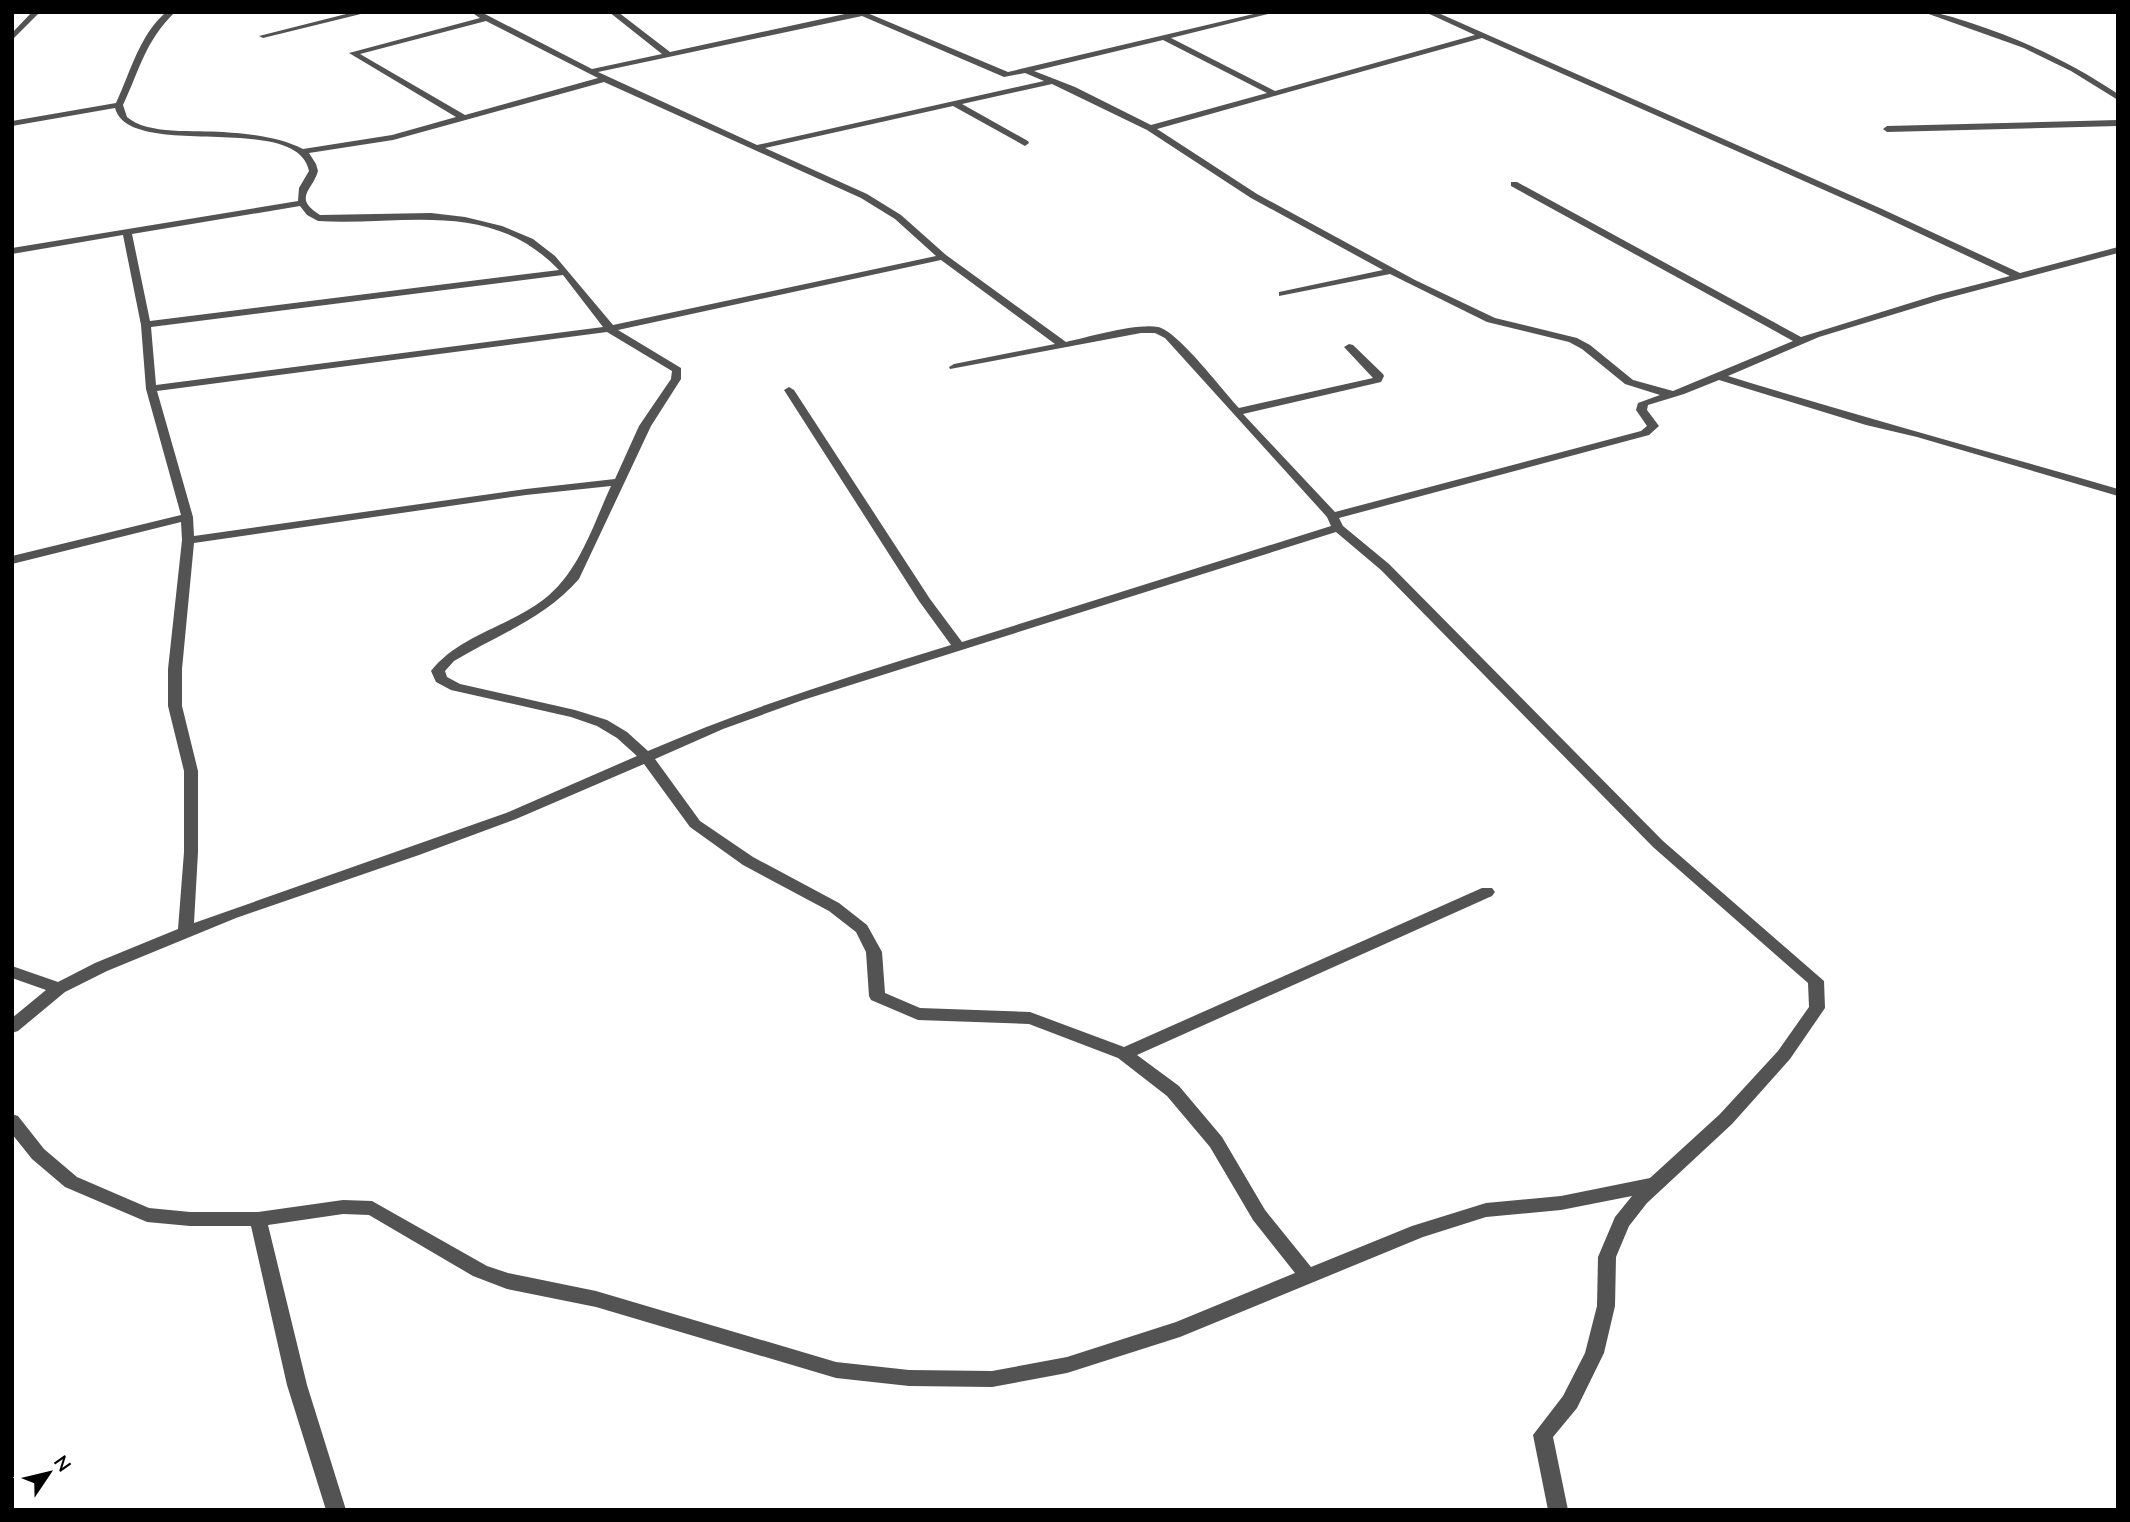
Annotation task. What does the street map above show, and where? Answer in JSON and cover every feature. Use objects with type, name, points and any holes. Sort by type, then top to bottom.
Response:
[{"type":"street","points":[[12,38],[36,12]]},
{"type":"street","points":[[171,12],[159,20],[148,38],[130,86],[119,105],[122,117],[135,127],[266,140],[300,152],[313,163],[314,168],[313,175],[303,188],[302,203],[311,215],[318,218],[414,215],[478,223],[534,244],[552,258],[607,323],[608,329]]},
{"type":"street","points":[[263,36],[365,12]]},
{"type":"street","points":[[475,12],[605,79],[758,147],[879,205],[898,217],[943,257],[1065,346]]},
{"type":"street","points":[[613,12],[668,55]]},
{"type":"street","points":[[593,71],[860,13],[1001,74],[1027,71],[1272,12]]},
{"type":"street","points":[[1429,12],[1484,34],[2019,276]]},
{"type":"street","points":[[1927,12],[1978,27],[2018,43],[2070,68],[2118,98]]},
{"type":"street","points":[[464,118],[353,53],[487,18]]},
{"type":"street","points":[[1150,128],[1484,34]]},
{"type":"street","points":[[1165,38],[1275,93]]},
{"type":"street","points":[[1027,71],[1054,81],[1150,128],[1254,196],[1392,271],[1491,320],[1573,340],[1636,385],[1656,391],[1680,392]]},
{"type":"street","points":[[300,152],[383,139],[605,79]]},
{"type":"street","points":[[758,147],[1054,81]]},
{"type":"street","points":[[954,103],[1025,143]]},
{"type":"street","points":[[12,124],[119,105]]},
{"type":"street","points":[[1887,129],[2118,123]]},
{"type":"street","points":[[1514,184],[1801,341]]},
{"type":"street","points":[[12,251],[302,203]]},
{"type":"street","points":[[127,232],[146,325],[151,389],[187,517],[188,540],[175,669],[175,706],[191,771],[191,852],[186,932]]},
{"type":"street","points":[[12,1027],[59,988],[101,967],[231,914],[499,820],[747,715],[1335,522],[1645,433],[1653,426],[1641,410],[1641,405],[1680,392],[1801,341],[1940,297],[2118,250]]},
{"type":"street","points":[[151,389],[608,329],[943,257]]},
{"type":"street","points":[[1283,294],[1392,271]]},
{"type":"street","points":[[146,325],[564,272]]},
{"type":"street","points":[[608,329],[674,366],[678,374],[645,426],[575,576],[565,589],[536,611],[449,658],[438,671],[441,679],[456,687],[602,723],[622,735],[646,757],[695,824],[748,861],[834,907],[862,929],[874,952],[877,996],[918,1014],[1030,1018],[1124,1054],[1173,1091],[1216,1142],[1259,1215],[1308,1276]]},
{"type":"street","points":[[954,368],[1141,330],[1162,332],[1175,341],[1335,522],[1385,567],[1658,844],[1816,981],[1818,1008],[1784,1055],[1727,1119],[1655,1185],[1621,1222],[1607,1257],[1606,1306],[1594,1353],[1570,1402],[1543,1435],[1558,1510]]},
{"type":"street","points":[[1236,412],[1377,380],[1379,376],[1349,347]]},
{"type":"street","points":[[1718,376],[1870,423],[1920,434],[2118,493]]},
{"type":"street","points":[[789,390],[925,601],[960,647]]},
{"type":"street","points":[[188,540],[526,492],[618,482]]},
{"type":"street","points":[[12,560],[187,517]]},
{"type":"street","points":[[1124,1054],[1487,892]]},
{"type":"street","points":[[12,972],[59,988]]},
{"type":"street","points":[[12,1121],[38,1154],[71,1182],[147,1214],[190,1219],[258,1219],[343,1207],[372,1208],[480,1271],[506,1281],[596,1299],[836,1370],[908,1378],[992,1379],[1067,1366],[1180,1329],[1418,1231],[1486,1210],[1560,1203],[1655,1185]]},
{"type":"street","points":[[258,1219],[297,1385],[336,1510]]}]
